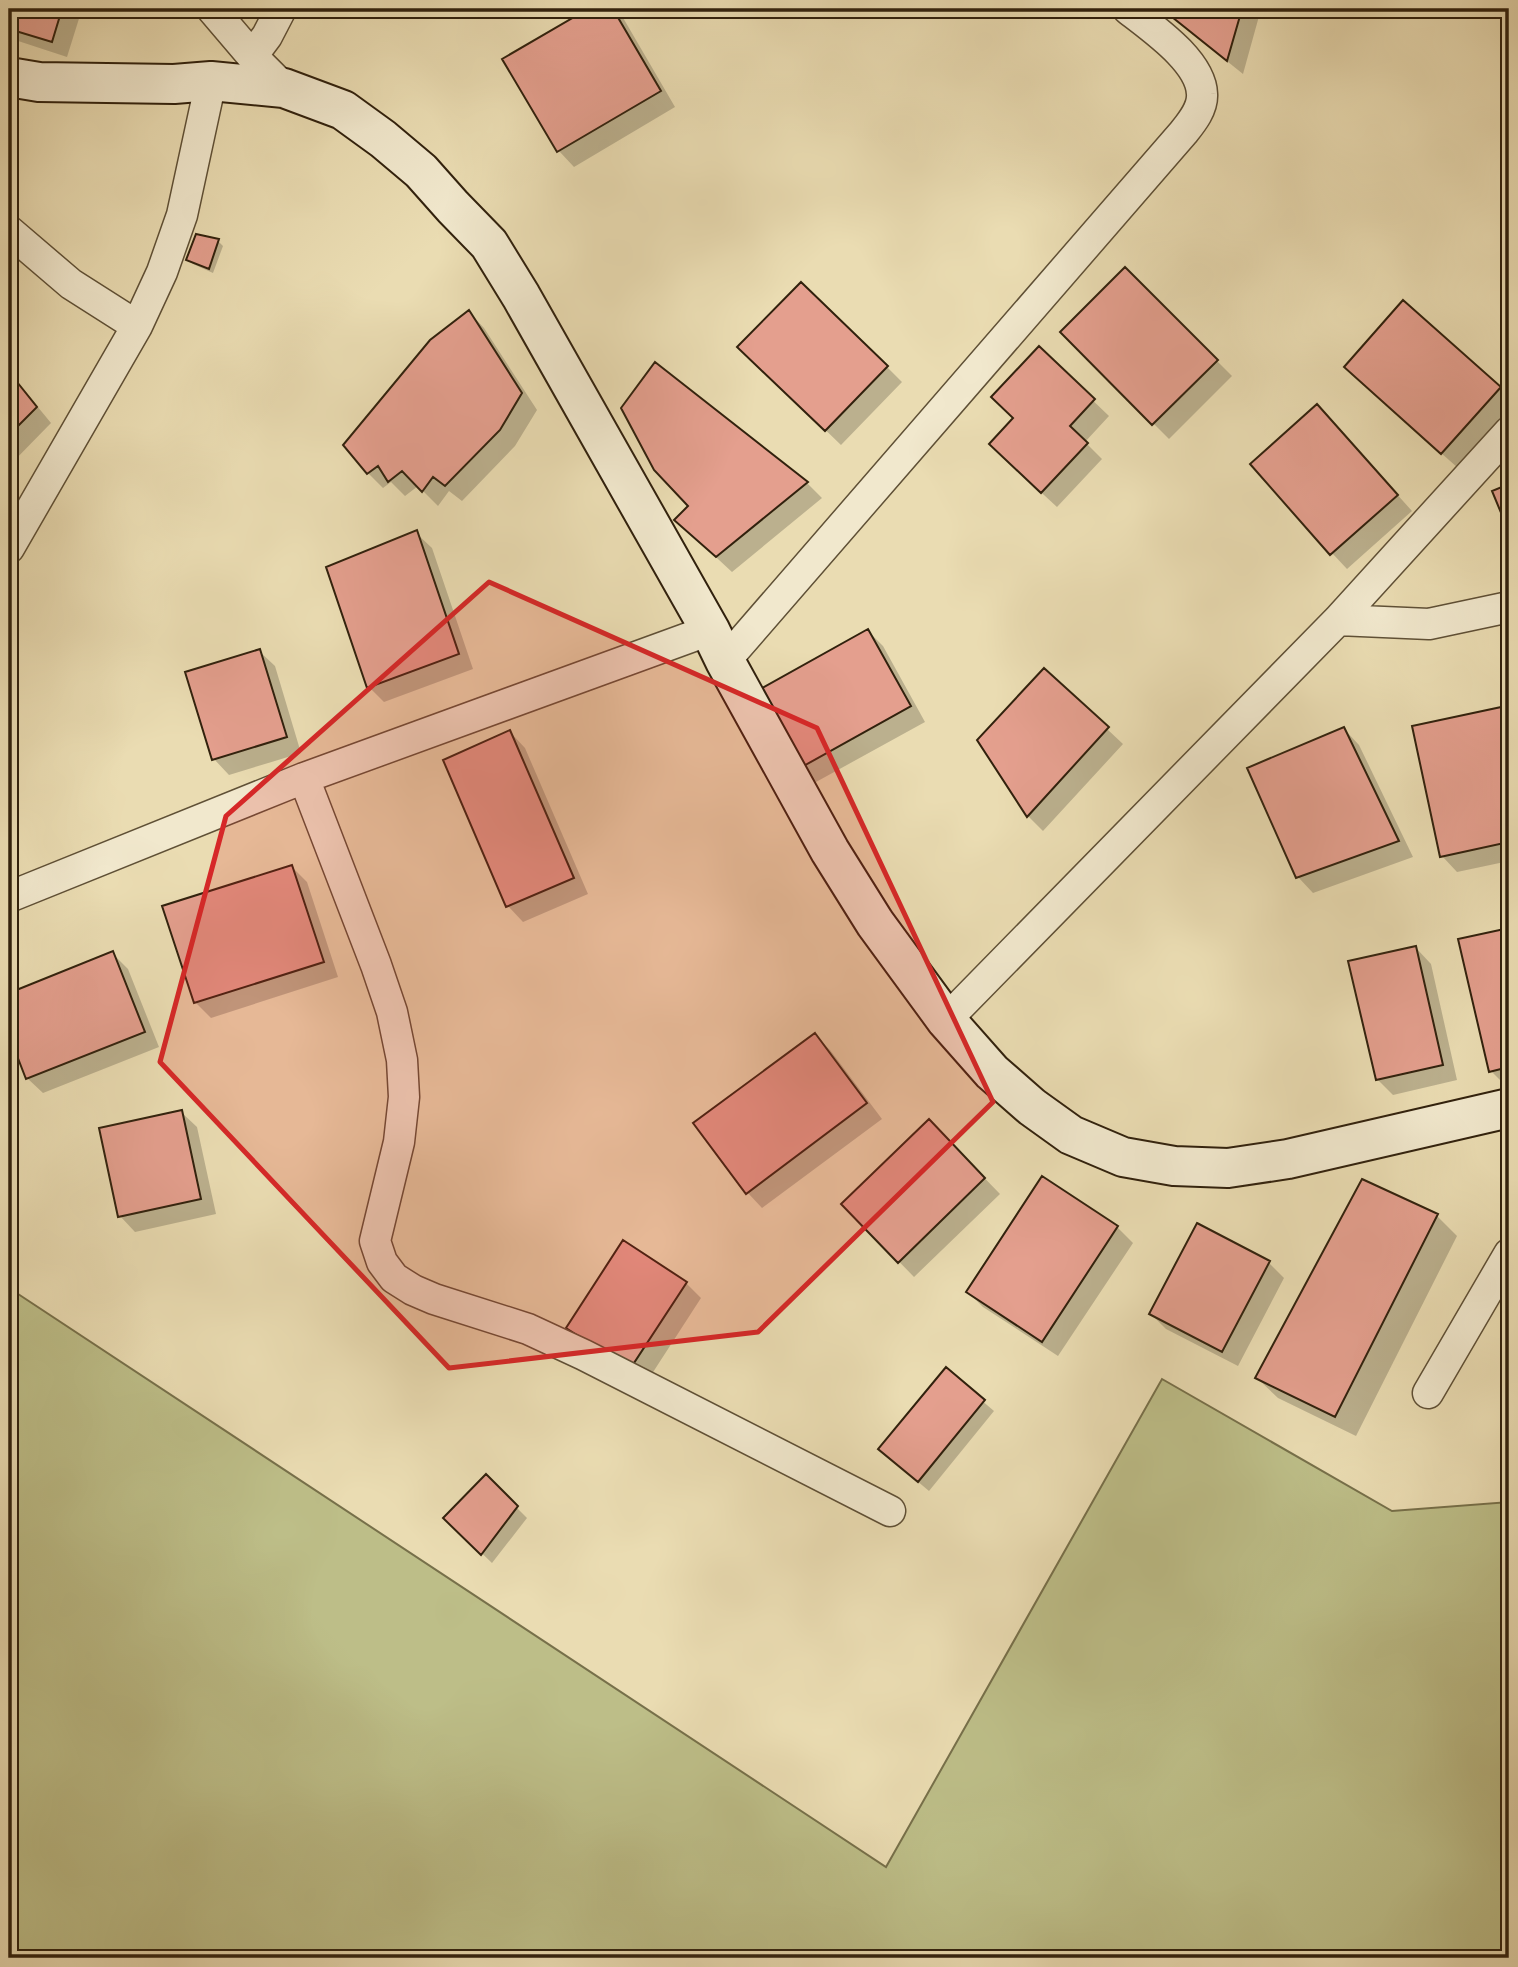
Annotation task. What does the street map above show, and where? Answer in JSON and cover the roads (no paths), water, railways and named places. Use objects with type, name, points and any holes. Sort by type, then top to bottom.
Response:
[{"type":"street","points":[[212,9],[284,88]]},
{"type":"street","points":[[252,56],[267,36],[281,9]]},
{"type":"street","points":[[9,897],[304,778],[717,646],[1183,133],[1196,115],[1202,95],[1196,75],[1182,54],[1128,9]]},
{"type":"street","points":[[9,77],[39,82],[174,84],[211,81],[284,88],[342,110],[383,139],[421,171],[489,244],[521,296],[875,923],[946,1020],[992,1072],[1071,1136],[1123,1157],[1174,1166],[1228,1168],[1288,1159],[1509,1108]]},
{"type":"street","points":[[9,548],[136,326],[162,272],[182,215],[211,81]]},
{"type":"street","points":[[9,230],[71,284],[136,326]]},
{"type":"street","points":[[946,1020],[1338,620],[1509,432]]},
{"type":"street","points":[[1338,620],[1429,624],[1509,607]]},
{"type":"street","points":[[304,778],[376,965],[392,1012],[402,1060],[404,1097],[399,1142],[376,1241],[382,1262],[394,1278],[435,1299],[528,1329],[584,1355],[890,1510]]},
{"type":"street","points":[[1428,1393],[1509,1254]]}]
